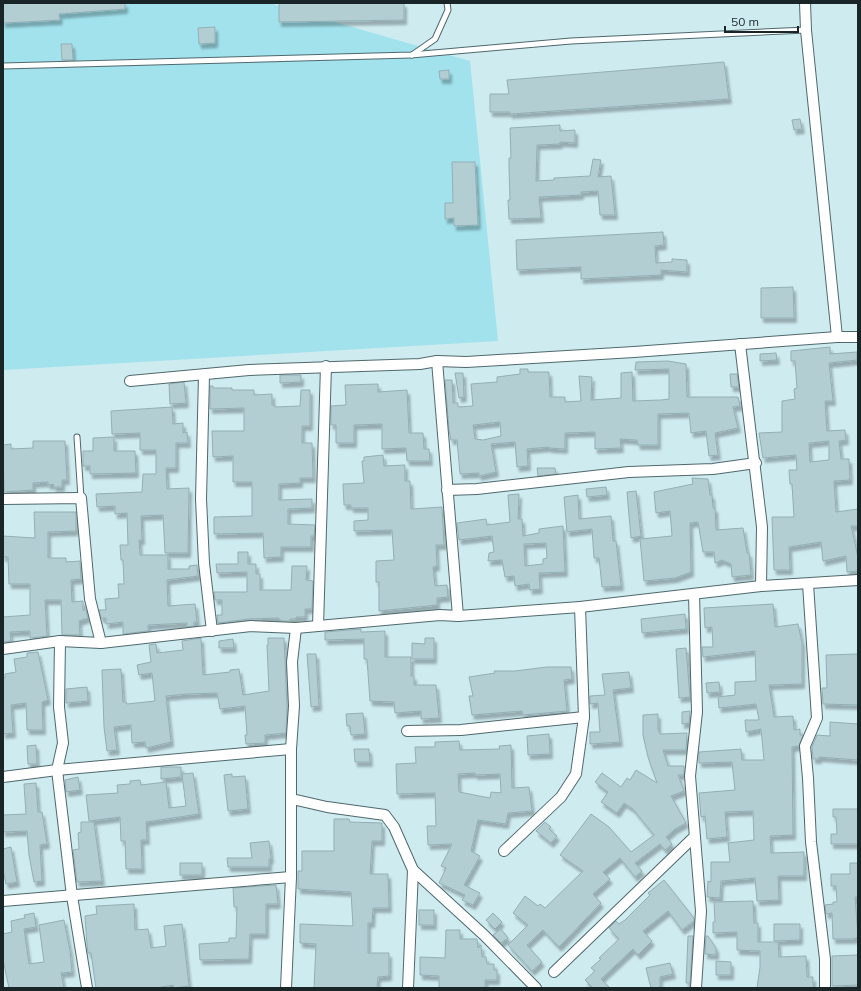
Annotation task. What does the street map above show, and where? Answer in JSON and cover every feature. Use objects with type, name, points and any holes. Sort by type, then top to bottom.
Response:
[{"type":"street","points":[[805,3],[806,30],[837,337]]},
{"type":"street","points":[[130,381],[250,370],[326,366],[384,366],[437,361],[466,362],[634,352],[837,337],[858,337]]},
{"type":"street","points":[[740,344],[749,424],[756,463],[762,527],[761,586]]},
{"type":"street","points":[[437,361],[446,490],[458,616]]},
{"type":"street","points":[[318,626],[326,366]]},
{"type":"street","points":[[204,375],[201,499],[204,563],[212,631]]},
{"type":"street","points":[[446,490],[477,489],[629,472],[713,469],[756,463]]},
{"type":"street","points":[[3,499],[81,498],[90,599],[101,643]]},
{"type":"street","points":[[3,649],[60,641],[101,643],[251,626],[296,628],[440,615],[458,616],[580,607],[761,586],[858,580]]},
{"type":"street","points":[[808,584],[817,718],[805,746],[811,842],[825,959],[824,988]]},
{"type":"street","points":[[694,594],[697,712],[690,776],[701,911],[696,988]]},
{"type":"street","points":[[504,851],[561,797],[576,774],[584,717],[580,607]]},
{"type":"street","points":[[286,988],[292,799],[290,749],[294,706],[292,662],[296,628]]},
{"type":"street","points":[[60,641],[59,707],[63,743],[57,770],[72,896],[87,988]]},
{"type":"street","points":[[407,731],[461,730],[584,717]]},
{"type":"street","points":[[3,777],[57,770],[290,749]]},
{"type":"street","points":[[292,799],[327,807],[385,815],[394,827],[413,870],[485,936],[536,988]]},
{"type":"street","points":[[554,972],[694,837]]},
{"type":"street","points":[[408,988],[413,870]]},
{"type":"street","points":[[3,901],[290,877]]},
{"type":"lane","points":[[411,55],[434,39],[448,10],[447,3]]},
{"type":"lane","points":[[3,66],[411,55],[571,41],[806,30]]},
{"type":"lane","points":[[77,437],[81,498]]},
{"type":"shaded area","points":[[3,3],[269,3],[470,61],[498,341],[3,370]]},
{"type":"building","points":[[3,3],[125,3],[125,9],[59,14],[60,20],[3,23]]},
{"type":"building","points":[[279,3],[404,3],[404,20],[279,22]]},
{"type":"building","points":[[215,27],[215,43],[199,44],[198,28]]},
{"type":"building","points":[[61,44],[72,44],[73,60],[62,60]]},
{"type":"building","points":[[724,62],[729,99],[510,114],[510,112],[490,112],[490,94],[509,94],[507,80]]},
{"type":"building","points":[[449,70],[449,79],[440,79],[439,71]]},
{"type":"building","points":[[800,119],[802,129],[794,130],[792,120]]},
{"type":"building","points":[[560,125],[560,131],[575,130],[575,143],[560,142],[560,144],[537,145],[536,181],[554,180],[554,178],[590,176],[593,159],[601,160],[598,177],[611,176],[615,215],[600,215],[598,191],[581,192],[581,195],[539,197],[541,218],[509,219],[509,158],[511,158],[510,128]]},
{"type":"building","points":[[452,162],[475,162],[478,225],[454,226],[454,218],[445,219],[445,203],[453,203]]},
{"type":"building","points":[[663,232],[664,245],[655,246],[656,263],[672,262],[672,259],[687,260],[687,272],[661,270],[661,275],[581,279],[581,267],[517,270],[516,240]]},
{"type":"building","points":[[793,287],[794,318],[761,318],[761,288]]},
{"type":"building","points":[[830,347],[830,354],[857,352],[857,360],[829,363],[833,401],[825,401],[827,431],[845,430],[846,440],[839,441],[841,459],[849,459],[850,480],[834,481],[836,512],[858,509],[858,526],[851,526],[858,557],[858,571],[847,572],[846,556],[823,561],[821,542],[789,547],[790,570],[774,570],[772,517],[794,517],[792,484],[790,484],[789,470],[797,470],[796,455],[763,458],[759,433],[782,432],[782,401],[795,399],[794,389],[797,388],[795,361],[791,361],[791,351]],"holes":[[[829,441],[829,460],[810,462],[809,443]]]},
{"type":"building","points":[[776,353],[777,360],[760,361],[760,354]]},
{"type":"building","points":[[668,361],[686,364],[687,397],[738,397],[740,406],[733,407],[738,428],[715,433],[718,455],[709,456],[706,431],[691,433],[689,413],[658,414],[658,445],[638,445],[637,440],[620,439],[621,448],[595,449],[595,432],[565,433],[565,449],[549,447],[527,449],[528,466],[517,467],[515,442],[491,444],[496,472],[479,476],[479,473],[460,474],[457,440],[451,440],[449,430],[445,380],[452,380],[453,403],[458,403],[458,407],[473,406],[471,384],[497,382],[497,377],[520,374],[520,369],[528,369],[528,372],[549,372],[550,397],[565,397],[565,402],[581,401],[579,376],[592,377],[591,400],[621,398],[621,373],[632,372],[633,401],[669,399],[669,369],[635,370],[636,362]],"holes":[[[500,422],[501,436],[483,440],[475,439],[473,425]]]},
{"type":"building","points":[[455,373],[463,373],[464,397],[459,398]]},
{"type":"building","points":[[730,374],[737,374],[739,387],[731,387]]},
{"type":"building","points":[[280,375],[301,375],[301,382],[280,383]]},
{"type":"building","points":[[184,382],[186,403],[170,404],[169,384]]},
{"type":"building","points":[[378,384],[378,392],[407,390],[409,433],[423,433],[424,449],[429,449],[430,461],[407,461],[406,448],[382,449],[382,424],[354,425],[354,443],[336,443],[336,425],[331,425],[331,406],[346,405],[345,385]]},
{"type":"building","points":[[210,386],[213,386],[213,388],[232,388],[232,390],[254,390],[254,395],[272,394],[272,405],[275,405],[275,407],[300,406],[301,390],[310,390],[310,426],[302,426],[302,443],[312,443],[313,478],[300,478],[300,483],[279,484],[279,500],[312,499],[312,508],[288,509],[288,524],[315,525],[314,536],[311,536],[311,547],[281,547],[281,557],[264,558],[263,533],[214,534],[214,517],[252,516],[252,482],[233,482],[233,456],[213,457],[212,431],[244,431],[244,408],[210,409]]},
{"type":"building","points":[[172,407],[173,424],[183,423],[183,433],[187,432],[188,443],[176,443],[176,468],[166,468],[167,489],[189,488],[188,553],[165,553],[163,515],[141,516],[142,540],[139,540],[140,555],[168,555],[168,569],[189,569],[189,566],[197,565],[198,576],[167,580],[168,606],[195,604],[197,622],[194,622],[194,626],[187,627],[187,623],[148,625],[148,631],[123,634],[123,622],[106,624],[106,618],[101,618],[99,610],[106,610],[105,599],[119,598],[118,584],[124,584],[123,560],[121,560],[120,545],[128,545],[127,513],[115,514],[115,506],[97,507],[96,494],[142,492],[143,474],[156,474],[156,450],[140,450],[140,433],[112,434],[111,411]]},
{"type":"building","points":[[114,437],[114,451],[135,451],[136,473],[90,474],[90,466],[83,466],[83,451],[93,451],[93,438]]},
{"type":"building","points":[[33,441],[65,441],[67,480],[62,480],[62,487],[54,487],[53,484],[48,485],[48,482],[33,483],[33,490],[4,492],[3,445],[11,444],[11,449],[33,448]]},
{"type":"building","points":[[383,455],[384,466],[405,465],[405,481],[410,481],[411,509],[442,507],[444,545],[436,545],[437,566],[433,567],[435,586],[447,585],[448,597],[437,598],[437,605],[379,611],[379,582],[376,582],[376,561],[394,560],[392,530],[354,531],[354,521],[368,520],[368,508],[351,508],[351,505],[344,505],[343,484],[364,483],[362,461],[364,461],[364,457]]},
{"type":"building","points":[[537,468],[555,468],[556,474],[538,476]]},
{"type":"building","points":[[692,478],[708,479],[710,495],[712,495],[713,508],[715,508],[716,530],[743,528],[747,553],[749,553],[751,575],[732,577],[731,564],[722,560],[715,563],[714,552],[703,552],[698,522],[690,523],[691,572],[675,578],[644,581],[640,539],[672,536],[670,511],[656,513],[654,492],[693,484]]},
{"type":"building","points":[[606,487],[607,495],[587,497],[586,489]]},
{"type":"building","points":[[636,491],[641,536],[631,538],[627,492]]},
{"type":"building","points":[[519,494],[518,519],[522,519],[523,536],[539,533],[539,529],[563,526],[565,572],[539,573],[540,589],[530,590],[529,584],[515,586],[514,576],[505,577],[502,560],[488,561],[489,553],[494,552],[492,536],[459,540],[457,523],[486,519],[487,525],[510,522],[508,495]],"holes":[[[546,543],[547,558],[543,559],[543,564],[525,566],[524,544]]]},
{"type":"building","points":[[578,495],[579,519],[611,516],[613,541],[616,541],[621,586],[602,587],[599,558],[594,558],[592,529],[567,532],[564,497]]},
{"type":"building","points":[[34,512],[76,512],[76,531],[48,532],[48,558],[66,558],[66,562],[80,561],[81,579],[71,580],[72,602],[83,601],[83,610],[86,610],[88,618],[79,621],[80,635],[62,635],[61,600],[45,600],[47,636],[30,638],[30,631],[10,632],[11,641],[3,642],[3,617],[30,615],[30,584],[9,584],[8,557],[3,557],[3,536],[35,538]]},
{"type":"building","points":[[238,552],[248,552],[248,564],[256,564],[256,574],[260,574],[260,590],[291,590],[292,566],[307,566],[306,580],[313,581],[312,609],[305,609],[305,617],[296,617],[296,619],[290,619],[290,621],[282,621],[278,618],[248,619],[218,623],[217,615],[222,615],[222,600],[215,600],[214,592],[247,592],[247,572],[217,573],[216,564],[238,564]]},
{"type":"building","points":[[773,604],[775,627],[798,624],[802,643],[802,684],[769,685],[774,717],[793,716],[794,730],[800,729],[800,735],[803,735],[799,746],[792,747],[793,835],[770,836],[771,853],[804,852],[804,876],[778,876],[779,900],[757,901],[755,878],[721,881],[720,898],[707,897],[708,881],[711,882],[711,862],[730,862],[728,843],[754,840],[753,811],[725,812],[727,837],[707,839],[705,816],[701,817],[699,793],[735,790],[732,762],[699,763],[699,752],[741,749],[742,760],[764,760],[761,729],[746,732],[745,720],[759,720],[756,704],[719,708],[718,697],[735,695],[735,682],[756,681],[755,651],[703,657],[702,647],[713,647],[712,627],[705,628],[704,608]]},
{"type":"building","points":[[685,614],[686,629],[642,633],[641,619]]},
{"type":"building","points":[[361,629],[361,632],[385,631],[385,657],[411,657],[411,676],[414,676],[414,685],[436,685],[439,718],[421,719],[421,711],[395,713],[394,702],[370,701],[367,659],[364,659],[364,639],[325,640],[325,632]]},
{"type":"building","points":[[201,638],[203,675],[230,672],[230,670],[239,669],[243,695],[269,691],[268,638],[284,638],[287,706],[286,733],[265,735],[265,743],[246,744],[245,735],[247,735],[245,706],[220,709],[217,693],[166,696],[171,742],[146,748],[145,742],[132,743],[131,725],[114,727],[117,750],[107,751],[104,727],[102,670],[121,669],[123,702],[126,702],[127,704],[155,701],[152,673],[139,675],[137,665],[151,662],[149,645],[156,644],[157,653],[183,650],[182,641]]},
{"type":"building","points":[[425,638],[434,638],[434,659],[412,659],[412,643],[425,644]]},
{"type":"building","points":[[233,639],[234,648],[219,648],[219,641]]},
{"type":"building","points":[[686,648],[690,697],[679,698],[676,649]]},
{"type":"building","points":[[38,652],[48,700],[42,702],[43,730],[27,730],[26,703],[11,705],[13,733],[3,734],[3,678],[5,678],[5,674],[16,672],[14,659],[27,657],[27,653]]},
{"type":"building","points":[[307,654],[316,654],[319,706],[311,707]]},
{"type":"building","points":[[858,654],[858,705],[823,704],[822,688],[827,688],[826,655]]},
{"type":"building","points":[[547,667],[571,667],[572,679],[564,680],[567,711],[523,715],[522,711],[472,715],[469,696],[473,696],[469,677],[495,673],[494,671],[515,671]]},
{"type":"building","points":[[629,672],[631,688],[613,690],[620,742],[590,744],[590,732],[600,732],[598,703],[590,704],[590,696],[605,695],[602,674]]},
{"type":"building","points":[[719,682],[720,692],[707,693],[706,683]]},
{"type":"building","points":[[87,687],[88,701],[66,703],[66,689]]},
{"type":"building","points":[[690,711],[689,723],[682,724],[682,712]]},
{"type":"building","points":[[363,713],[365,734],[351,735],[350,726],[347,726],[346,714]]},
{"type":"building","points":[[658,714],[658,730],[660,734],[687,733],[686,750],[663,750],[668,766],[684,766],[684,775],[678,775],[684,791],[671,796],[686,823],[675,829],[666,837],[672,844],[665,850],[660,844],[635,863],[642,871],[635,877],[620,858],[603,872],[610,879],[593,894],[601,903],[559,947],[543,930],[527,945],[542,962],[532,971],[508,945],[528,925],[513,913],[525,896],[538,906],[540,904],[545,908],[583,871],[560,855],[591,814],[609,827],[631,852],[654,835],[633,809],[624,803],[617,813],[601,802],[608,792],[595,782],[602,773],[621,787],[627,778],[630,780],[636,770],[657,783],[648,757],[643,735],[643,715]]},
{"type":"building","points":[[830,722],[858,724],[858,760],[819,757],[819,759],[813,759],[812,747],[817,735],[830,736]]},
{"type":"building","points":[[549,734],[550,754],[528,755],[527,736]]},
{"type":"building","points":[[459,741],[460,750],[500,749],[499,746],[511,745],[512,788],[529,787],[532,811],[508,813],[506,824],[478,820],[471,851],[480,856],[464,885],[480,893],[473,905],[462,900],[465,895],[439,883],[446,868],[441,866],[452,844],[428,845],[427,826],[436,826],[435,793],[397,794],[396,764],[416,763],[415,747],[435,747],[435,742]],"holes":[[[475,773],[475,775],[500,774],[501,793],[491,792],[490,798],[459,792],[458,774]]]},
{"type":"building","points":[[36,745],[37,764],[28,764],[27,746]]},
{"type":"building","points":[[354,749],[369,749],[370,762],[355,762]]},
{"type":"building","points":[[161,767],[181,767],[181,777],[161,779]]},
{"type":"building","points":[[193,773],[199,814],[146,822],[147,840],[141,840],[142,869],[126,869],[125,841],[121,841],[120,817],[89,821],[86,795],[118,793],[117,785],[130,784],[130,781],[140,780],[141,785],[166,782],[169,808],[186,806],[182,774]]},
{"type":"building","points":[[232,774],[232,777],[245,776],[248,809],[228,811],[224,775]]},
{"type":"building","points":[[78,777],[80,790],[66,792],[65,780]]},
{"type":"building","points":[[36,783],[38,812],[42,812],[47,844],[40,845],[42,881],[34,882],[29,855],[27,831],[3,832],[3,815],[26,814],[24,784]]},
{"type":"building","points":[[833,809],[858,809],[858,844],[831,844],[831,834],[837,834],[836,817],[833,817]]},
{"type":"building","points":[[334,819],[349,819],[350,822],[382,823],[382,841],[372,841],[370,874],[388,874],[389,908],[373,908],[372,923],[368,923],[368,953],[389,953],[389,976],[378,977],[377,988],[314,988],[316,944],[300,943],[300,924],[353,926],[351,892],[298,889],[298,871],[302,871],[302,851],[334,851]]},
{"type":"building","points":[[81,822],[94,822],[102,881],[77,882],[73,850],[79,849],[78,833],[81,832]]},
{"type":"building","points":[[545,822],[551,827],[549,829],[557,836],[551,843],[536,831]]},
{"type":"building","points":[[269,841],[271,859],[269,859],[269,867],[228,867],[227,858],[252,858],[250,843]]},
{"type":"building","points":[[11,847],[17,882],[6,884],[3,870],[3,849]]},
{"type":"building","points":[[180,863],[202,863],[202,875],[180,875]]},
{"type":"building","points":[[850,863],[858,863],[858,897],[855,897],[858,937],[853,939],[833,939],[832,913],[826,914],[825,905],[837,902],[836,886],[831,886],[831,874],[850,874]]},
{"type":"building","points":[[664,880],[694,918],[694,921],[682,930],[668,911],[643,931],[652,941],[638,955],[633,949],[601,979],[610,988],[593,988],[585,980],[595,971],[591,968],[619,939],[609,928],[616,921],[619,924],[625,920],[650,895],[648,893]]},
{"type":"building","points":[[276,885],[278,904],[266,904],[266,934],[250,934],[249,959],[200,960],[199,944],[229,942],[229,938],[236,938],[237,907],[234,907],[233,888]]},
{"type":"building","points":[[753,901],[754,923],[758,923],[758,942],[778,942],[779,957],[806,956],[807,977],[813,977],[813,988],[757,988],[760,967],[760,951],[737,950],[737,932],[713,933],[713,922],[715,922],[714,902]]},
{"type":"building","points":[[134,904],[135,930],[148,929],[151,948],[166,946],[164,926],[182,924],[189,986],[174,988],[173,985],[156,988],[96,988],[91,953],[88,953],[85,916],[97,914],[96,906]]},
{"type":"building","points":[[419,910],[434,910],[434,925],[419,925]]},
{"type":"building","points":[[34,913],[36,927],[24,929],[29,964],[44,962],[39,925],[64,920],[70,951],[72,972],[61,973],[64,988],[9,988],[3,960],[3,934],[12,932],[11,921],[25,918],[24,915]]},
{"type":"building","points":[[493,913],[502,922],[495,929],[486,920]]},
{"type":"building","points":[[774,924],[800,924],[800,940],[774,941]]},
{"type":"building","points":[[501,929],[508,938],[501,943],[493,935]]},
{"type":"building","points":[[446,930],[460,930],[460,939],[477,939],[478,948],[481,945],[482,957],[486,957],[487,964],[494,964],[494,970],[497,970],[497,980],[485,980],[485,988],[439,988],[439,976],[420,975],[420,957],[445,958]]},
{"type":"building","points":[[688,936],[693,936],[690,983],[686,983]]},
{"type":"building","points":[[706,936],[708,936],[716,948],[716,955],[705,954]]},
{"type":"building","points":[[858,955],[858,985],[832,986],[832,956]]},
{"type":"building","points":[[716,961],[731,962],[731,975],[716,975]]},
{"type":"building","points":[[670,963],[673,974],[660,977],[660,988],[651,988],[646,968]]}]
